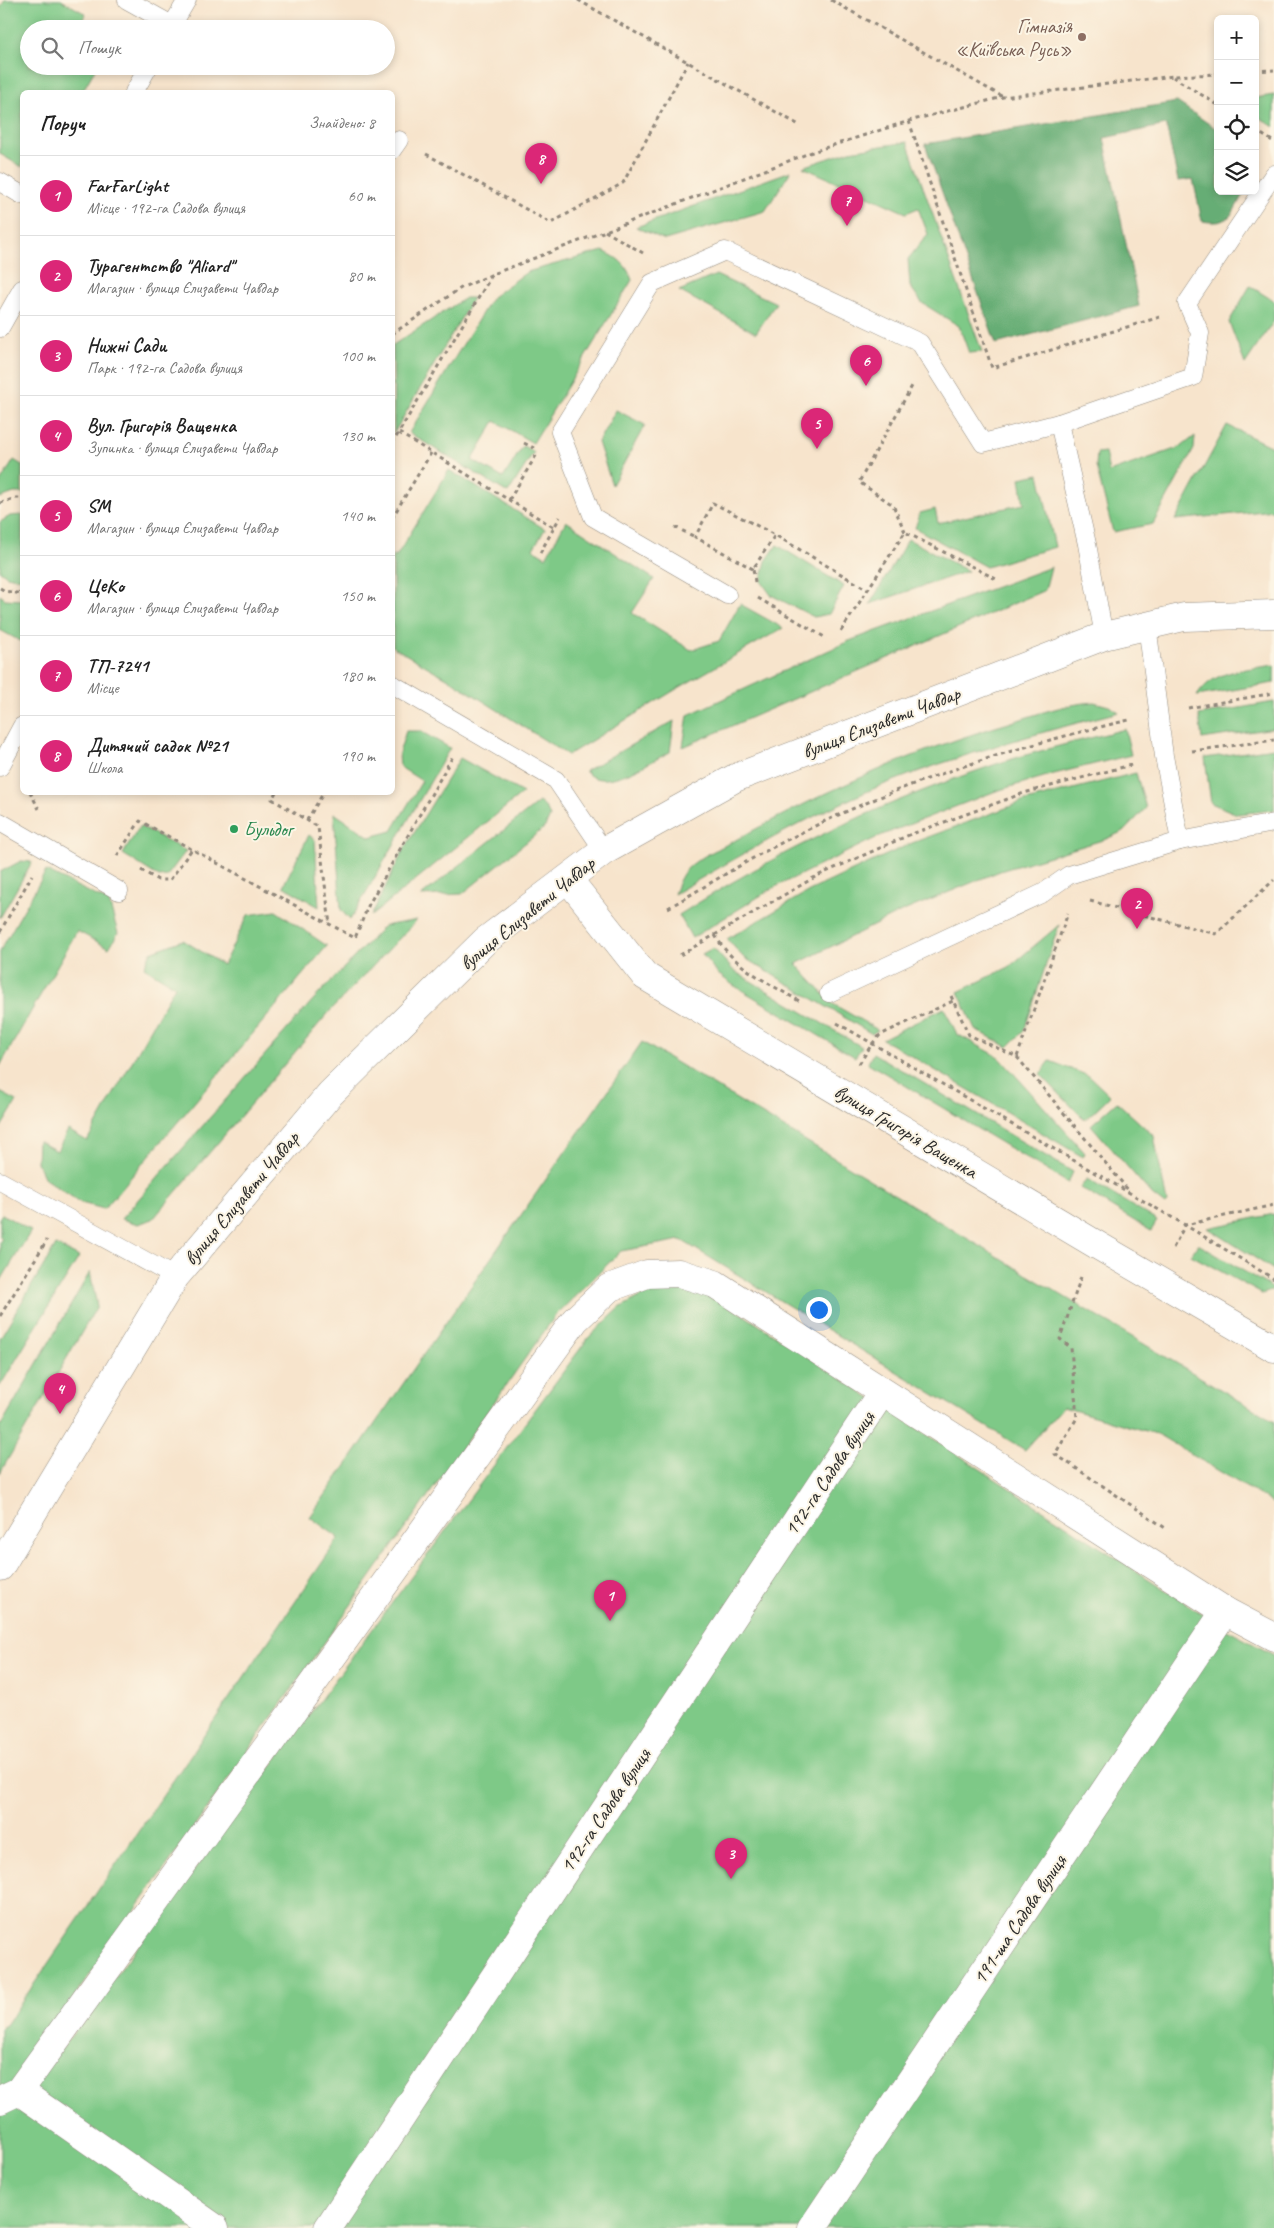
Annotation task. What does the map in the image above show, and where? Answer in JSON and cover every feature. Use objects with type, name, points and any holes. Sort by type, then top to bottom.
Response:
[{"type":"street","name":"вулиця Єлизавети Чавдар","points":[[0,1567],[175,1277],[330,1094],[485,941],[604,851],[735,778],[1104,636],[1184,617],[1274,614]]},
{"type":"street","name":"вулиця Григорія Ващенка","points":[[568,879],[645,976],[1274,1348]]},
{"type":"street","points":[[215,2228],[9,2095],[575,1320],[609,1288],[647,1274],[679,1273],[715,1284],[1225,1611],[1274,1637]]},
{"type":"street","name":"192-га Садова вулиця","points":[[328,2228],[882,1392]]},
{"type":"street","name":"191-ша Садова вулиця","points":[[812,2228],[1225,1611]]},
{"type":"lane","points":[[127,0],[160,20]]},
{"type":"lane","points":[[175,20],[187,0]]},
{"type":"lane","points":[[135,90],[144,75]]},
{"type":"lane","points":[[728,595],[593,517],[560,432],[652,283],[725,251],[920,343],[983,443],[1059,423],[1193,378],[1200,333],[1188,303],[1274,174]]},
{"type":"lane","points":[[0,182],[20,194]]},
{"type":"lane","points":[[0,328],[20,293]]},
{"type":"lane","points":[[1059,423],[1087,544],[1104,636]]},
{"type":"lane","points":[[1147,626],[1164,756],[1180,842]]},
{"type":"lane","points":[[395,686],[556,780],[604,851]]},
{"type":"lane","points":[[0,767],[20,730]]},
{"type":"lane","points":[[0,822],[119,891]]},
{"type":"lane","points":[[829,993],[1043,893],[1069,875],[1180,842],[1274,822]]},
{"type":"lane","points":[[0,1181],[175,1277]]},
{"type":"path","points":[[578,0],[799,125]]},
{"type":"path","points":[[831,0],[1003,97]]},
{"type":"path","points":[[396,145],[551,223],[622,182],[688,62]]},
{"type":"path","points":[[1259,71],[1274,70]]},
{"type":"path","points":[[395,332],[461,288],[492,274],[812,152],[909,121],[1003,97],[1173,76],[1214,74]]},
{"type":"path","points":[[1173,76],[1216,105]]},
{"type":"path","points":[[909,121],[992,368],[1167,315]]},
{"type":"path","points":[[1259,133],[1274,142]]},
{"type":"path","points":[[395,439],[492,274]]},
{"type":"path","points":[[912,386],[859,482],[893,505],[905,532],[996,579]]},
{"type":"path","points":[[399,433],[555,528]]},
{"type":"path","points":[[395,514],[431,453]]},
{"type":"path","points":[[0,503],[20,498]]},
{"type":"path","points":[[695,537],[713,503],[774,535],[868,590]]},
{"type":"path","points":[[669,524],[753,569]]},
{"type":"path","points":[[841,631],[905,532]]},
{"type":"path","points":[[755,584],[753,569],[774,535]]},
{"type":"path","points":[[0,588],[5,591],[20,594]]},
{"type":"path","points":[[756,592],[758,600],[826,638]]},
{"type":"path","points":[[668,908],[783,842],[900,789],[1006,752],[1158,711],[1274,693]]},
{"type":"path","points":[[645,976],[817,876],[909,835],[1024,793],[1164,756],[1204,748],[1274,740]]},
{"type":"path","points":[[117,856],[140,821],[355,938],[369,904],[458,748]]},
{"type":"path","points":[[32,795],[42,813]]},
{"type":"path","points":[[274,795],[272,799],[318,827],[330,926]]},
{"type":"path","points":[[307,820],[323,795]]},
{"type":"path","points":[[134,866],[158,880],[170,880],[192,849]]},
{"type":"path","points":[[109,851],[126,861]]},
{"type":"path","points":[[0,932],[35,869]]},
{"type":"path","points":[[1082,899],[1216,934],[1274,880]]},
{"type":"path","points":[[1018,1057],[1070,906]]},
{"type":"path","points":[[715,935],[720,944],[735,960],[806,1005]]},
{"type":"path","points":[[951,996],[969,1035],[1018,1057],[1132,1194]]},
{"type":"path","points":[[856,1069],[880,1034],[953,1001]]},
{"type":"path","points":[[831,1020],[1132,1194],[1274,1279]]},
{"type":"path","points":[[1170,1254],[1185,1225],[1274,1205]]},
{"type":"path","points":[[0,1316],[49,1236]]},
{"type":"path","points":[[1097,1245],[1085,1266],[1060,1339],[1070,1348],[1077,1418],[1055,1454],[1174,1534]]},
{"type":"green space","points":[[5,0],[61,0],[86,14],[82,20],[20,20],[20,75],[92,75],[83,90],[20,90],[20,166],[0,154],[0,8]]},
{"type":"green space","points":[[1274,95],[1274,127],[1259,117],[1259,97]]},
{"type":"green space","points":[[1177,102],[1214,127],[1214,195],[1243,195],[1233,212],[1225,220],[1219,222],[1202,221],[1193,179],[1178,181],[1166,125],[1104,138],[1139,306],[996,344],[925,144]]},
{"type":"green space","points":[[907,142],[982,352],[969,353],[959,326],[922,303],[910,286],[908,259],[928,234],[918,208],[906,213],[803,167],[850,151]]},
{"type":"green space","points":[[791,171],[765,211],[665,240],[636,227]]},
{"type":"green space","points":[[603,251],[621,262],[632,280],[533,443],[495,421],[472,460],[503,478],[523,446],[534,452],[508,493],[409,433],[492,297],[527,272]]},
{"type":"green space","points":[[716,275],[776,303],[756,333],[679,291]]},
{"type":"green space","points":[[1250,286],[1274,301],[1274,321],[1245,364],[1229,322]]},
{"type":"green space","points":[[465,298],[473,298],[395,431],[395,344]]},
{"type":"green space","points":[[616,410],[645,425],[612,485],[598,442]]},
{"type":"green space","points":[[1227,425],[1274,448],[1274,510],[1175,520]]},
{"type":"green space","points":[[1195,436],[1194,449],[1153,524],[1113,532],[1096,466],[1097,453],[1105,452],[1109,472],[1181,447]]},
{"type":"green space","points":[[14,460],[20,464],[20,493],[0,498],[0,482]]},
{"type":"green space","points":[[449,470],[545,529],[533,549],[546,557],[566,521],[654,579],[632,613],[691,650],[719,641],[740,604],[783,628],[675,690],[568,755],[447,678],[395,648],[396,557]]},
{"type":"green space","points":[[1039,474],[1055,547],[986,567],[915,528],[920,513],[935,509],[938,523],[1024,504],[1020,478]]},
{"type":"green space","points":[[20,515],[20,579],[7,576],[0,571],[0,522],[10,516]]},
{"type":"green space","points":[[908,539],[968,571],[870,604]]},
{"type":"green space","points":[[777,545],[844,586],[829,614],[814,617],[771,595],[761,581],[766,561]]},
{"type":"green space","points":[[1051,567],[1045,590],[683,747],[688,715],[849,641]]},
{"type":"green space","points":[[0,595],[5,599],[20,600],[20,641],[0,630]]},
{"type":"green space","points":[[1274,665],[1274,683],[1197,696],[1212,680],[1221,676],[1231,672]]},
{"type":"green space","points":[[1094,702],[1109,706],[1119,712],[998,745],[880,786],[801,823],[674,894],[684,873],[698,860],[839,787],[872,772],[974,734],[1051,710]]},
{"type":"green space","points":[[1274,702],[1274,728],[1202,739],[1199,715]]},
{"type":"green space","points":[[674,721],[670,752],[614,778],[603,779],[593,777],[585,771]]},
{"type":"green space","points":[[1125,729],[1131,755],[996,791],[882,835],[773,888],[692,938],[679,915],[787,852],[862,816],[940,784],[1015,758]]},
{"type":"green space","points":[[406,731],[420,731],[450,748],[350,920],[341,910],[334,813],[370,837],[392,831],[422,781],[400,767],[399,753]]},
{"type":"green space","points":[[1274,748],[1274,810],[1237,814],[1211,803],[1205,758]]},
{"type":"green space","points":[[460,758],[523,793],[371,916],[403,851]]},
{"type":"green space","points":[[1136,773],[1146,808],[1124,831],[1106,839],[1000,871],[901,912],[796,964],[833,1004],[878,1030],[872,1034],[743,957],[727,939],[809,891],[912,843],[1022,802]]},
{"type":"green space","points":[[539,802],[545,807],[550,816],[545,827],[462,894],[421,896]]},
{"type":"green space","points":[[140,826],[186,851],[167,876],[159,877],[123,854]]},
{"type":"green space","points":[[309,835],[315,840],[319,907],[283,886]]},
{"type":"green space","points":[[21,861],[32,862],[0,918],[0,872]]},
{"type":"green space","points":[[46,871],[109,902],[118,933],[109,948],[77,931],[0,1066],[0,951]]},
{"type":"green space","points":[[276,911],[327,946],[104,1209],[81,1203],[45,1179],[37,1162],[38,1141],[57,1151],[68,1130],[87,1141],[175,986],[144,967],[151,952],[183,940],[223,965],[248,915]]},
{"type":"green space","points":[[417,920],[330,1011],[153,1219],[138,1224],[121,1219],[313,1000],[384,926]]},
{"type":"green space","points":[[1059,925],[1024,1031],[1008,1047],[975,1029],[958,992],[1009,967]]},
{"type":"green space","points":[[713,948],[734,971],[862,1047],[855,1057],[733,985],[718,974],[702,954]]},
{"type":"green space","points":[[944,1008],[957,1034],[999,1057],[1085,1153],[1083,1157],[882,1039]]},
{"type":"green space","points":[[642,1042],[1274,1421],[1274,1504],[1159,1435],[1063,1407],[1025,1450],[681,1240],[621,1251],[555,1316],[12,2085],[0,2091],[0,2028],[6,2025],[339,1538],[310,1517]]},
{"type":"green space","points":[[873,1053],[1073,1172],[1068,1183],[868,1063]]},
{"type":"green space","points":[[1050,1061],[1089,1076],[1110,1096],[1085,1120],[1040,1074]]},
{"type":"green space","points":[[0,1092],[17,1101],[0,1129]]},
{"type":"green space","points":[[1117,1102],[1154,1136],[1167,1203],[1165,1205],[1152,1195],[1091,1125]]},
{"type":"green space","points":[[1087,1179],[1157,1221],[1151,1231],[1080,1188]]},
{"type":"green space","points":[[2,1214],[31,1231],[0,1282],[0,1242],[2,1238],[0,1237],[0,1217]]},
{"type":"green space","points":[[1274,1214],[1274,1270],[1208,1228]]},
{"type":"green space","points":[[1198,1244],[1274,1290],[1262,1294],[1191,1255]]},
{"type":"green space","points":[[56,1245],[79,1257],[0,1386],[0,1338]]},
{"type":"green space","points":[[90,1272],[97,1306],[0,1473],[0,1427]]},
{"type":"green space","points":[[679,1287],[716,1297],[1227,1630],[1274,1655],[1274,2228],[0,2228],[0,2113],[23,2101],[589,1337],[621,1307],[653,1290]]},
{"type":"place","name":"Гімназія «Київська Русь»","points":[[1082,37]]},
{"type":"place","name":"Дитячий садок №21","points":[[541,184]]},
{"type":"place","name":"ТП-7241","points":[[847,226]]},
{"type":"place","name":"ЦеКо","points":[[866,386]]},
{"type":"place","name":"SM","points":[[817,449]]},
{"type":"place","name":"Бульдог","points":[[234,829]]},
{"type":"place","name":"Турагентство \"Aliard\"","points":[[1137,929]]},
{"type":"place","name":"Вул. Григорія Ващенка","points":[[60,1414]]},
{"type":"place","name":"FarFarLight","points":[[610,1621]]},
{"type":"place","name":"Нижні Сади","points":[[731,1879]]}]
